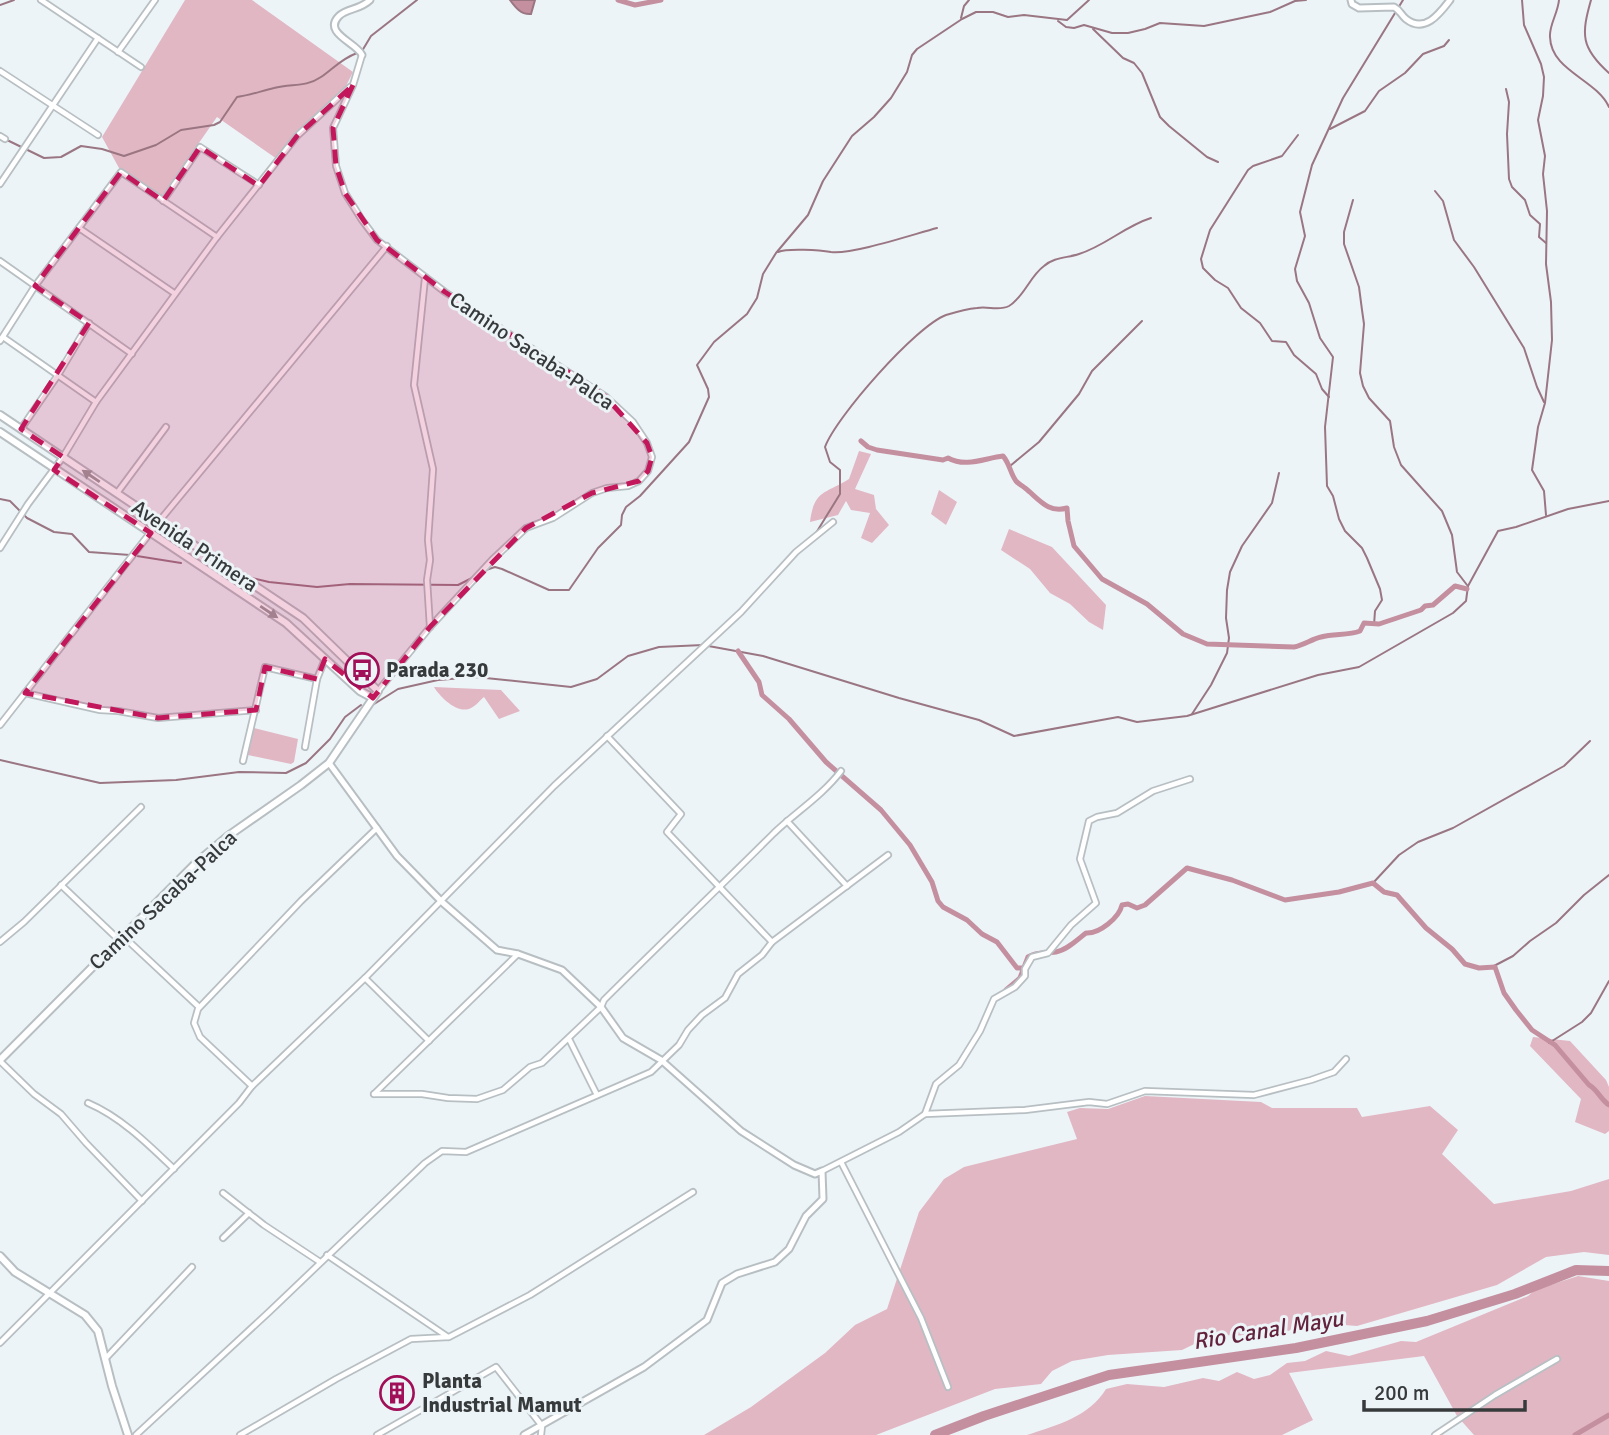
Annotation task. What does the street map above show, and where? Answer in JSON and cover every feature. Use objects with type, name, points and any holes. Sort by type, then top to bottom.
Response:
[{"type":"main road","name":"Avenida Primera","points":[[0,415],[303,618],[376,695]]},
{"type":"main road","name":"Avenida Primera","points":[[0,432],[286,623],[360,691],[376,695]]},
{"type":"main road","name":"Camino Sacaba-Palca","points":[[0,1060],[196,863],[228,836],[329,762],[376,695]]},
{"type":"main road","points":[[0,1256],[15,1272],[85,1315],[98,1331],[128,1435]]},
{"type":"street","points":[[41,0],[141,68]]},
{"type":"street","points":[[118,52],[155,0]]},
{"type":"street","name":"Camino Sacaba-Palca","points":[[370,0],[361,8],[342,13],[335,27],[340,36],[361,53],[353,85],[333,128],[336,166],[345,193],[377,240],[425,278],[605,396],[633,422],[647,443],[652,457],[648,471],[639,481],[593,493],[553,518],[526,528],[492,560],[430,628],[376,695]]},
{"type":"street","points":[[1351,0],[1352,4],[1359,8],[1394,7],[1406,19],[1418,24],[1429,23],[1450,0]]},
{"type":"street","points":[[0,184],[98,38]]},
{"type":"street","points":[[0,71],[98,135]]},
{"type":"street","points":[[0,548],[63,457],[96,402],[174,293],[297,136],[353,85]]},
{"type":"street","points":[[163,201],[200,147],[259,186]]},
{"type":"street","points":[[96,402],[1,339],[35,286],[121,172],[217,237]]},
{"type":"street","points":[[79,228],[174,293]]},
{"type":"street","points":[[0,725],[159,523],[387,246]]},
{"type":"street","points":[[0,261],[132,354]]},
{"type":"street","points":[[425,278],[414,385],[433,469],[427,580],[430,628]]},
{"type":"street","points":[[21,429],[89,323]]},
{"type":"street","points":[[117,494],[166,427]]},
{"type":"street","points":[[0,1343],[239,1103],[252,1086],[442,902],[554,786],[741,612],[796,552],[833,522]]},
{"type":"street","points":[[305,747],[317,679],[325,659]]},
{"type":"street","points":[[243,761],[265,667],[317,679]]},
{"type":"street","points":[[25,693],[100,710],[118,710],[158,718],[256,710]]},
{"type":"street","points":[[607,736],[681,814],[667,832],[772,942]]},
{"type":"street","points":[[329,762],[397,856],[442,902],[496,950],[518,954],[562,970],[601,1007],[623,1038],[661,1060],[741,1131],[794,1165],[815,1174],[899,1132],[925,1114],[1025,1110],[1089,1102],[1107,1104],[1145,1090],[1254,1095],[1335,1072],[1346,1059]]},
{"type":"street","points":[[518,954],[374,1094],[422,1094],[477,1099],[503,1090],[569,1039],[601,1007],[604,1000],[841,771]]},
{"type":"street","points":[[925,1114],[936,1084],[959,1065],[994,999],[1015,987],[1025,976],[1025,969],[1032,957],[1048,953],[1071,925],[1096,903],[1080,859],[1089,821],[1117,813],[1153,791],[1190,779]]},
{"type":"street","points":[[0,942],[141,807]]},
{"type":"street","points":[[787,821],[847,886]]},
{"type":"street","points":[[252,1086],[200,1037],[194,1023],[200,1007],[301,901],[377,828]]},
{"type":"street","points":[[136,1435],[425,1163],[442,1151],[466,1152],[651,1072],[678,1045],[702,1015],[724,998],[738,974],[751,961],[762,955],[772,942],[888,855]]},
{"type":"street","points":[[61,885],[200,1007]]},
{"type":"street","points":[[365,978],[429,1041]]},
{"type":"street","points":[[569,1039],[597,1095]]},
{"type":"street","points":[[0,1060],[34,1094],[61,1114],[142,1201]]},
{"type":"street","points":[[88,1103],[104,1110],[155,1150],[174,1169]]},
{"type":"street","points":[[841,1162],[921,1318],[948,1387]]},
{"type":"street","points":[[524,1435],[661,1356],[707,1320],[722,1283],[737,1274],[775,1262],[789,1249],[806,1216],[823,1199],[822,1171]]},
{"type":"street","points":[[240,1435],[411,1339],[448,1338],[530,1295],[693,1192]]},
{"type":"street","points":[[223,1193],[320,1262]]},
{"type":"street","points":[[223,1238],[249,1213]]},
{"type":"street","points":[[327,1255],[448,1338]]},
{"type":"street","points":[[106,1358],[192,1267]]},
{"type":"street","points":[[1435,1435],[1495,1395],[1557,1359]]},
{"type":"street","points":[[377,1435],[496,1367],[542,1426],[541,1435]]},
{"type":"highlighted area","points":[[353,85],[333,128],[336,166],[345,193],[377,240],[445,292],[605,396],[647,443],[652,457],[648,471],[639,481],[592,493],[526,528],[430,627],[373,698],[325,659],[317,679],[265,667],[256,710],[158,718],[25,693],[151,533],[54,470],[63,457],[21,429],[89,323],[35,286],[121,172],[163,201],[200,147],[259,186],[297,136]]},
{"type":"shaded area","points":[[185,0],[252,0],[353,72],[346,86],[294,134],[277,159],[217,117],[162,196],[119,168],[102,137]]},
{"type":"shaded area","points":[[510,0],[535,0],[531,14],[521,12]]},
{"type":"shaded area","points":[[859,451],[871,454],[855,489],[874,495],[876,509],[889,525],[872,543],[861,538],[870,513],[851,510],[846,501],[838,515],[810,522],[818,498],[849,479]]},
{"type":"shaded area","points":[[939,490],[957,502],[946,525],[931,514]]},
{"type":"shaded area","points":[[1009,529],[1052,547],[1106,605],[1103,630],[1089,622],[1070,604],[1050,593],[1030,569],[1001,550]]},
{"type":"shaded area","points":[[434,687],[501,690],[520,711],[499,719],[484,697],[473,707],[461,709],[445,700]]},
{"type":"shaded area","points":[[254,728],[298,739],[294,762],[291,764],[248,755]]},
{"type":"shaded area","points":[[1533,1037],[1570,1041],[1606,1080],[1609,1087],[1609,1131],[1605,1134],[1575,1122],[1581,1099],[1530,1046]]},
{"type":"shaded area","points":[[1145,1096],[1261,1102],[1272,1108],[1357,1108],[1362,1117],[1430,1106],[1458,1130],[1442,1154],[1494,1204],[1571,1191],[1609,1179],[1609,1255],[1584,1252],[1546,1257],[1497,1285],[1357,1326],[1307,1322],[1278,1336],[1213,1335],[1182,1350],[1108,1355],[1072,1361],[1052,1371],[1041,1384],[995,1389],[876,1435],[704,1435],[751,1407],[825,1353],[855,1325],[887,1309],[919,1212],[944,1179],[964,1167],[1077,1139],[1067,1112],[1080,1108],[1108,1109]]},
{"type":"shaded area","points":[[1578,1276],[1609,1281],[1609,1435],[1474,1435],[1457,1416],[1424,1356],[1289,1373],[1313,1420],[1282,1435],[1027,1435],[1081,1413],[1091,1407],[1106,1389],[1127,1384],[1164,1387],[1203,1378],[1219,1381],[1237,1372],[1254,1379],[1270,1375],[1287,1363],[1305,1361],[1326,1351],[1349,1356],[1401,1341],[1416,1342],[1528,1296],[1535,1290]]},
{"type":"waterway","points":[[0,5],[14,0]]},
{"type":"waterway","points":[[362,51],[371,36],[417,0]]},
{"type":"waterway","points":[[618,0],[635,5],[661,0]]},
{"type":"waterway","points":[[961,18],[964,6],[969,0]]},
{"type":"waterway","points":[[486,570],[495,567],[549,590],[569,590],[598,548],[621,525],[626,507],[640,496],[689,442],[709,397],[697,365],[714,342],[747,314],[757,298],[763,274],[776,253],[808,215],[823,181],[852,136],[891,98],[917,49],[976,12],[993,12],[1008,17],[1024,15],[1067,20],[1089,0]]},
{"type":"waterway","points":[[1058,21],[1066,27],[1084,25],[1112,33],[1128,33],[1160,23],[1204,26],[1270,12],[1295,1],[1306,0]]},
{"type":"waterway","points":[[1374,625],[1375,611],[1382,600],[1380,589],[1362,548],[1345,531],[1327,486],[1325,427],[1333,357],[1320,338],[1309,303],[1297,281],[1295,269],[1305,236],[1300,212],[1312,165],[1343,98],[1403,0]]},
{"type":"waterway","points":[[1522,0],[1524,25],[1544,77],[1538,120],[1545,156],[1543,174],[1547,211],[1546,264],[1552,340],[1545,403],[1538,427],[1532,470],[1544,491],[1546,515]]},
{"type":"waterway","points":[[1559,0],[1550,32],[1552,49],[1566,67],[1603,97],[1609,107]]},
{"type":"waterway","points":[[1591,0],[1586,23],[1586,40],[1593,56],[1609,73]]},
{"type":"waterway","points":[[1093,29],[1142,73],[1160,117],[1207,157],[1218,162]]},
{"type":"waterway","points":[[1330,129],[1365,111],[1379,91],[1405,73],[1423,54],[1444,46],[1449,40]]},
{"type":"waterway","points":[[7,140],[44,158],[61,157],[81,146],[124,156],[156,145],[181,130],[220,122],[237,97],[309,83],[357,53]]},
{"type":"waterway","points":[[1506,89],[1509,102],[1509,179],[1512,187],[1525,200],[1530,215],[1540,224],[1539,237],[1546,243]]},
{"type":"waterway","points":[[1298,135],[1282,156],[1248,170],[1210,230],[1201,259],[1203,268],[1228,288],[1241,308],[1260,323],[1272,341],[1286,342],[1294,355],[1316,374],[1322,389],[1329,397]]},
{"type":"waterway","points":[[1435,191],[1443,201],[1454,240],[1524,348],[1544,402]]},
{"type":"waterway","points":[[1353,200],[1344,232],[1344,244],[1359,287],[1364,324],[1360,373],[1363,386],[1369,398],[1390,421],[1394,447],[1401,465],[1442,511],[1452,535],[1457,572],[1467,585]]},
{"type":"waterway","points":[[816,533],[840,494],[840,470],[830,462],[825,447],[832,433],[878,374],[916,336],[946,315],[973,308],[1009,306],[1048,263],[1088,250],[1151,218]]},
{"type":"waterway","points":[[778,252],[840,252],[937,228]]},
{"type":"waterway","points":[[1010,466],[1039,442],[1079,394],[1092,371],[1142,321]]},
{"type":"waterway","points":[[861,441],[877,450],[943,460],[948,458],[976,462],[1003,456],[1017,482],[1039,500],[1054,509],[1067,508],[1074,546],[1102,579],[1147,604],[1183,634],[1207,644],[1294,647],[1326,636],[1360,631],[1364,623],[1379,624],[1421,610],[1425,606],[1433,605],[1455,586],[1467,589]]},
{"type":"waterway","points":[[1192,714],[1227,653],[1227,590],[1230,572],[1242,546],[1272,503],[1279,473]]},
{"type":"waterway","points":[[0,499],[10,501],[27,518],[54,532],[72,534],[89,552],[130,555]]},
{"type":"waterway","points":[[371,706],[398,689],[438,680],[476,677],[571,687],[597,679],[628,656],[659,647],[703,645],[763,656],[979,720],[1014,736],[1118,717],[1137,722],[1187,716],[1318,675],[1359,667],[1453,613],[1466,601],[1468,586],[1498,531],[1568,509],[1609,501]]},
{"type":"waterway","points":[[137,556],[181,563]]},
{"type":"waterway","points":[[248,577],[317,587],[350,584],[458,585],[472,578]]},
{"type":"waterway","points":[[712,636],[741,609]]},
{"type":"waterway","points":[[738,651],[759,682],[762,695],[789,719],[826,762],[881,810],[910,845],[943,907],[967,920],[982,934],[997,942],[1017,968],[1024,968]]},
{"type":"waterway","points":[[0,760],[100,783],[176,780],[239,772],[286,773],[306,763],[330,739],[345,717],[361,705]]},
{"type":"waterway","points":[[1373,883],[1399,855],[1418,842],[1453,828],[1564,766],[1590,741]]},
{"type":"waterway","points":[[1006,990],[1020,978],[1028,957],[1064,949],[1086,933],[1097,931],[1117,915],[1122,905],[1128,904],[1137,908],[1145,905],[1187,868],[1232,880],[1285,900],[1339,892],[1373,883],[1384,892],[1397,895],[1426,928],[1452,949],[1465,964],[1479,968],[1495,967],[1504,993],[1532,1030],[1555,1045],[1609,1105]]},
{"type":"waterway","points":[[1492,967],[1513,956],[1556,923],[1609,875]]},
{"type":"waterway","points":[[1549,1043],[1591,1013],[1609,981]]},
{"type":"waterway","name":"Rio Canal Mayu","points":[[935,1435],[1109,1375],[1296,1348],[1427,1321],[1515,1294],[1576,1270],[1609,1271]]},
{"type":"waterway","points":[[1575,1435],[1609,1415]]},
{"type":"place","name":"Parada 230","points":[[362,670]]},
{"type":"place","name":"Planta Industrial Mamut","points":[[397,1393]]}]
